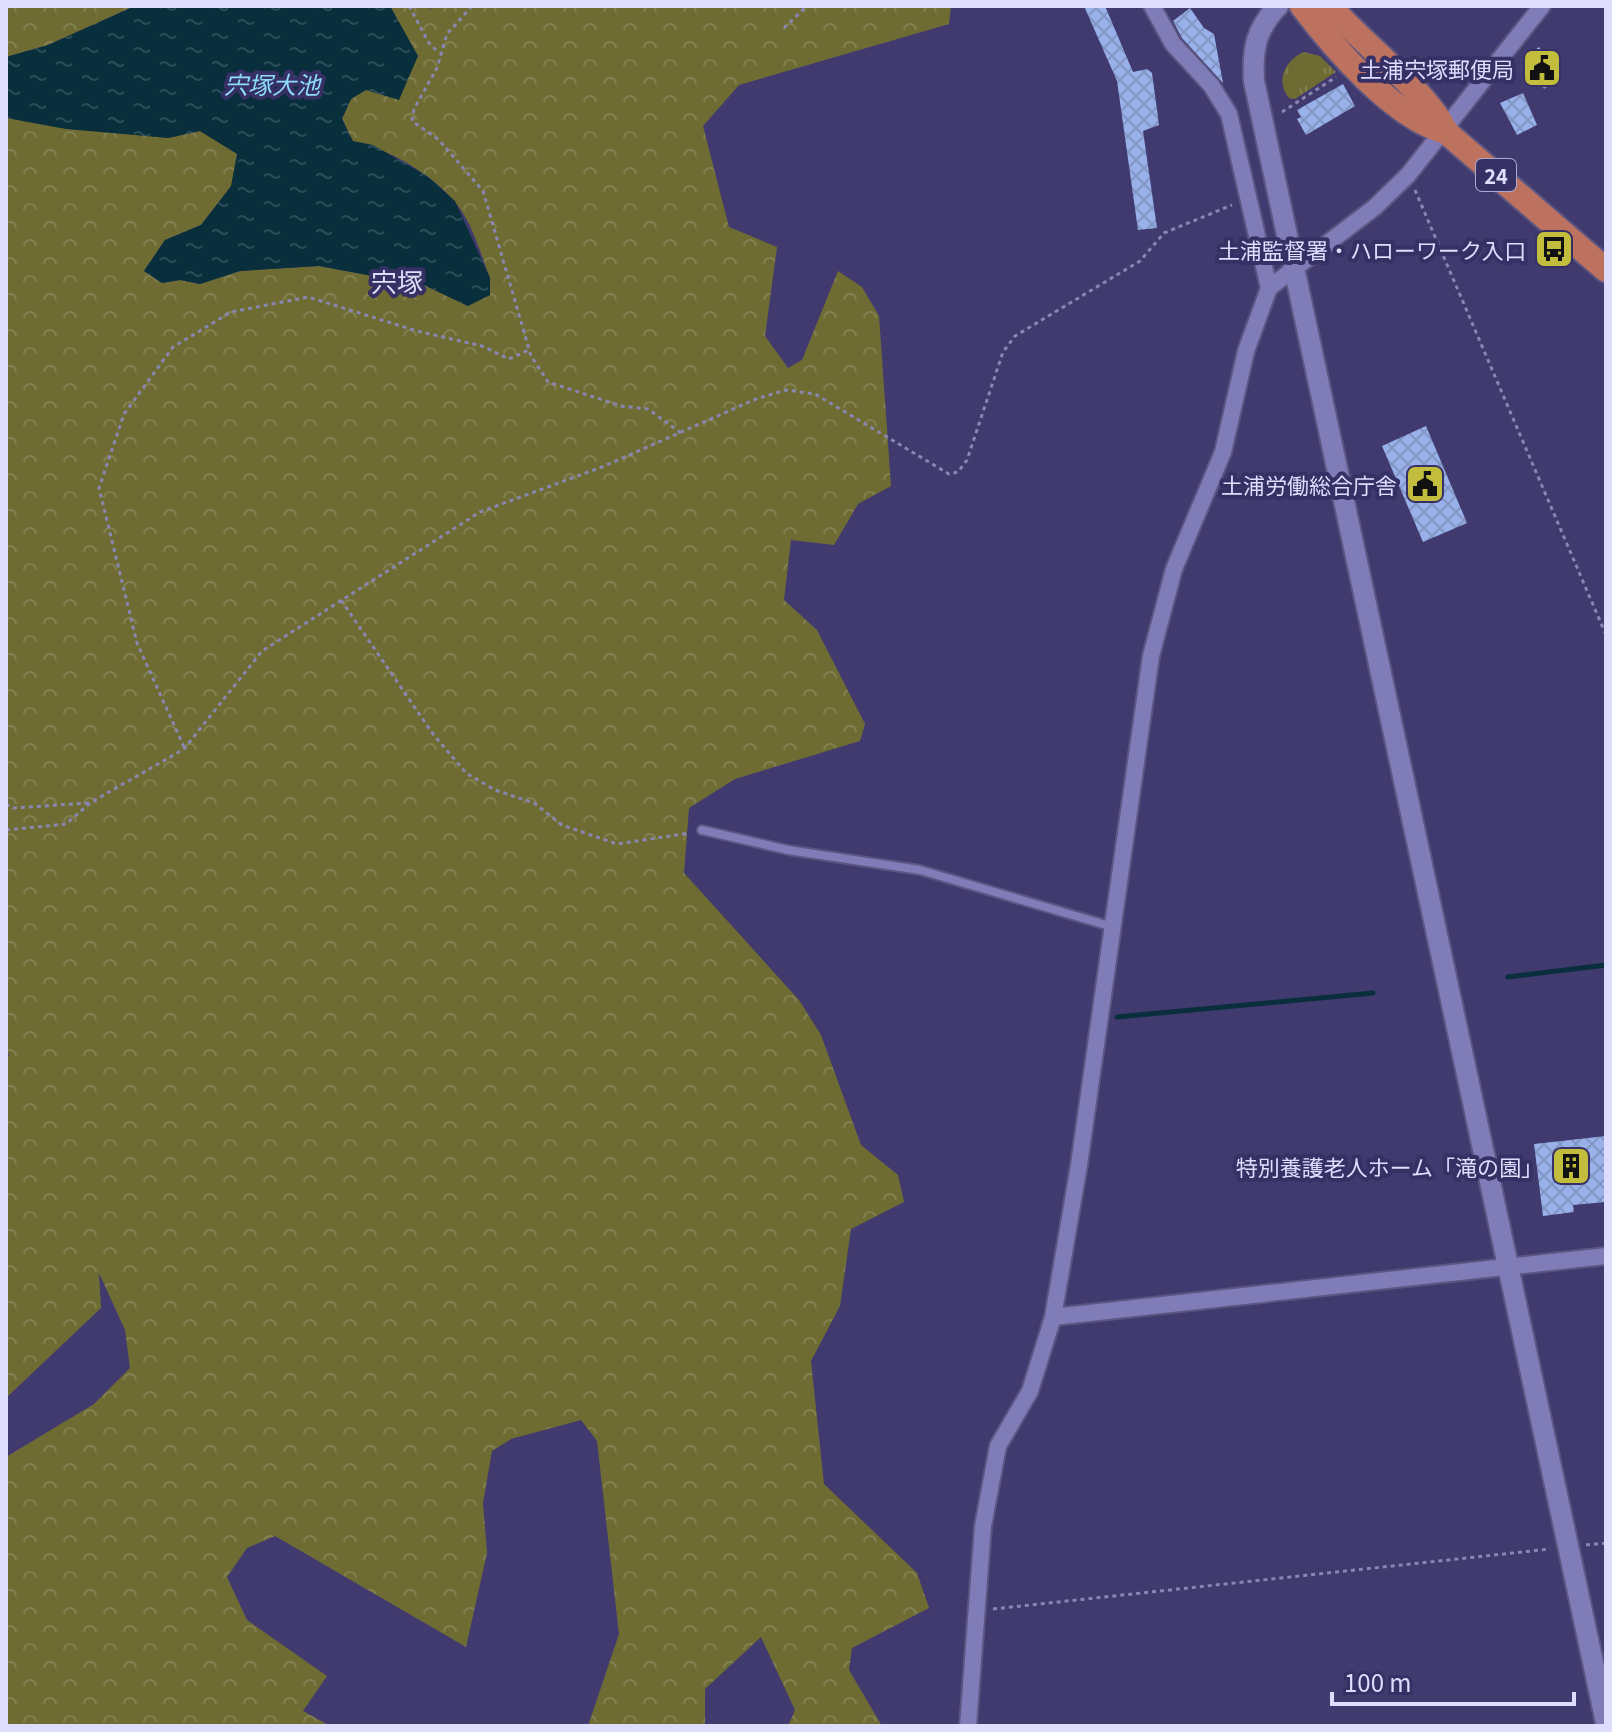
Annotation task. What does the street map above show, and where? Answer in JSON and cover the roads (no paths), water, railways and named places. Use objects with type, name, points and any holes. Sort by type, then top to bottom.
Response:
[{"type":"main road","name":"24","points":[[1302,6],[1369,80],[1425,126],[1446,132],[1606,270]]},
{"type":"main road","name":"24","points":[[1330,6],[1356,36],[1437,112],[1446,132]]},
{"type":"street","points":[[1152,6],[1173,44],[1211,85],[1229,114],[1269,288]]},
{"type":"street","points":[[1278,6],[1257,32],[1252,57],[1254,81],[1606,1723]]},
{"type":"street","points":[[968,1726],[983,1526],[998,1446],[1030,1391],[1053,1317],[1151,656],[1174,569],[1223,452],[1246,351],[1269,288],[1375,207],[1408,175],[1446,132],[1542,6]]},
{"type":"street","points":[[1053,1317],[1606,1256]]},
{"type":"lane","points":[[702,830],[731,834],[788,850],[920,870],[1113,927]]},
{"type":"water","name":"宍塚大池","points":[[135,6],[390,6],[418,56],[399,100],[366,90],[351,99],[342,119],[353,141],[373,145],[427,176],[455,201],[490,278],[490,295],[468,306],[426,286],[319,266],[240,271],[200,284],[180,280],[162,283],[144,271],[165,240],[201,225],[231,186],[237,154],[200,131],[168,138],[66,129],[6,118],[6,57],[48,45]]},
{"type":"waterway","points":[[1508,977],[1606,965]]},
{"type":"waterway","points":[[1117,1017],[1373,993]]},
{"type":"place","name":"土浦宍塚郵便局","points":[[1542,68]]},
{"type":"place","name":"土浦監督署・ハローワーク入口","points":[[1554,249]]},
{"type":"place","name":"土浦労働総合庁舎","points":[[1425,484]]},
{"type":"place","name":"特別養護老人ホーム「滝の園」","points":[[1571,1166]]},
{"type":"district","name":"宍塚","points":[[397,280]]}]
